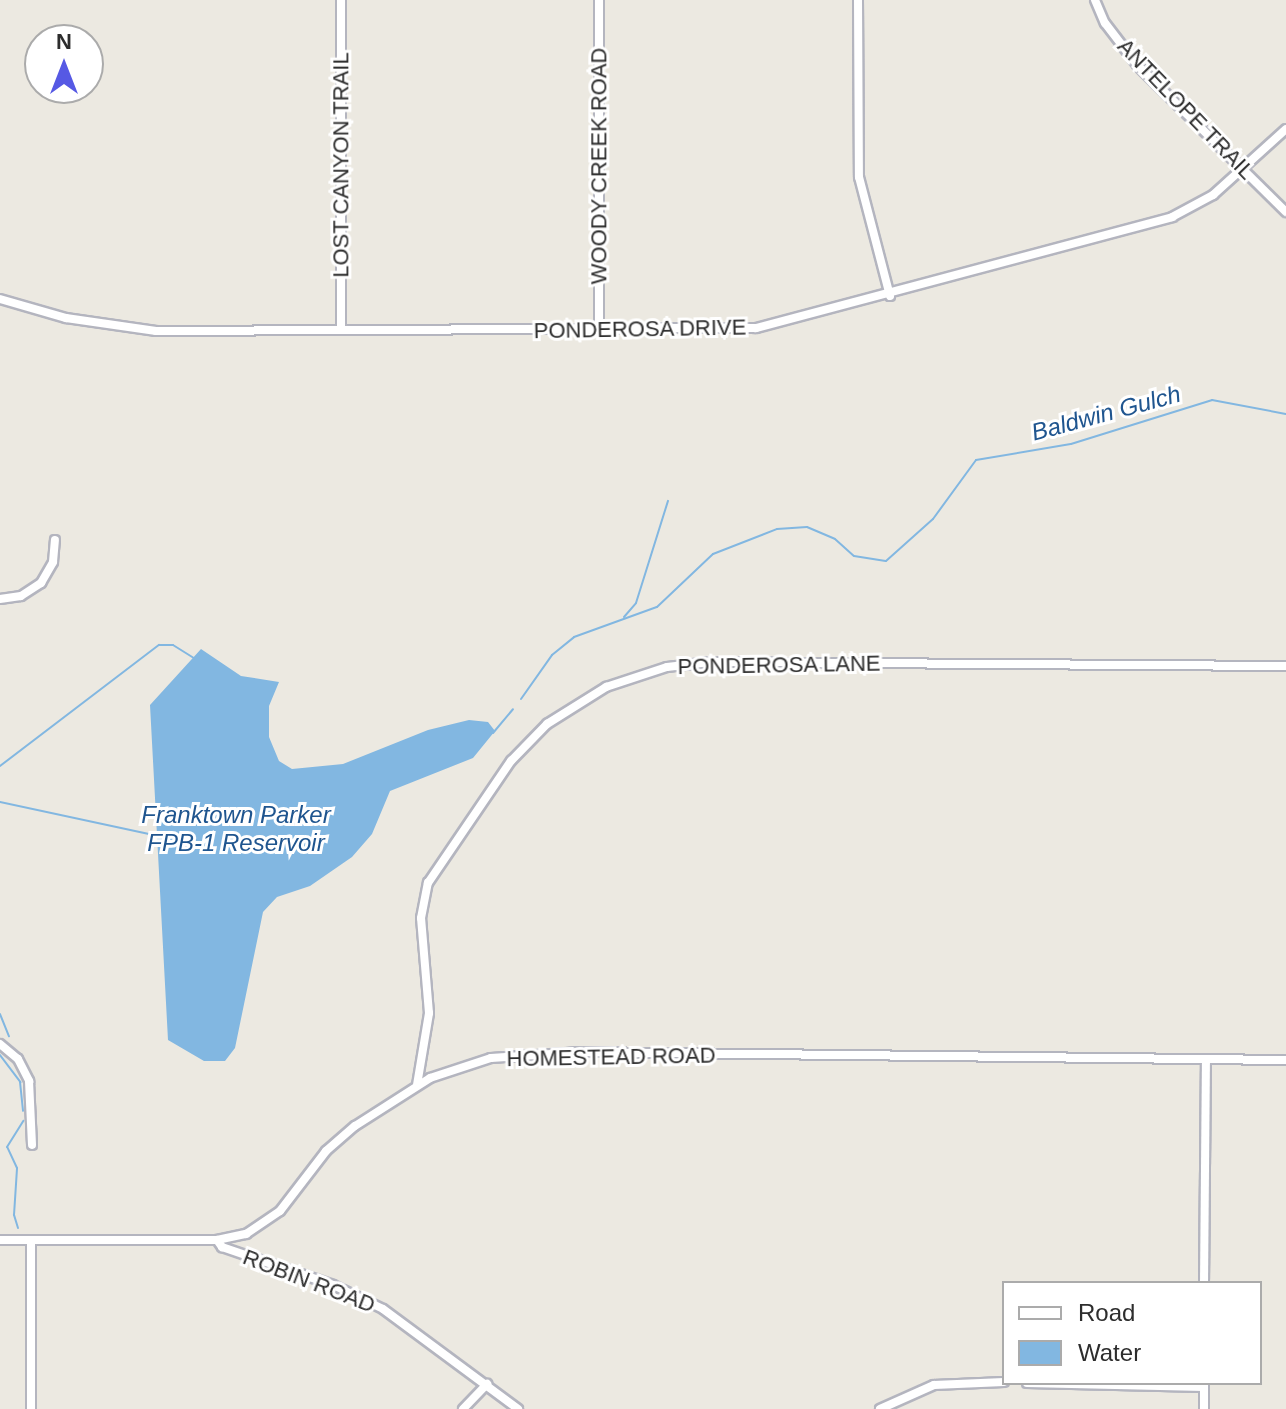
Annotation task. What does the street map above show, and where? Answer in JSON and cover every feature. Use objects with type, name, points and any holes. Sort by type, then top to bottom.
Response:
[{"type":"street","name":"LOST CANYON TRAIL","points":[[341,0],[341,329]]},
{"type":"street","name":"WOODY CREEK ROAD","points":[[599,0],[599,331]]},
{"type":"street","points":[[858,0],[859,177],[890,296]]},
{"type":"street","name":"ANTELOPE TRAIL","points":[[1095,0],[1123,48],[1286,212]]},
{"type":"street","name":"PONDEROSA DRIVE","points":[[0,299],[66,318],[156,331],[743,329],[890,296],[1172,217],[1201,204],[1286,129]]},
{"type":"street","points":[[0,599],[29,593],[41,583],[53,562],[55,540]]},
{"type":"street","name":"PONDEROSA LANE","points":[[417,1085],[429,1013],[421,918],[428,883],[511,761],[547,724],[606,687],[667,667],[711,662],[1286,666]]},
{"type":"street","points":[[0,1044],[18,1059],[29,1081],[32,1145]]},
{"type":"street","name":"HOMESTEAD ROAD","points":[[0,1240],[217,1240],[266,1224],[343,1135],[417,1085],[475,1061],[542,1053],[1286,1060]]},
{"type":"street","points":[[1204,1281],[1206,1060]]},
{"type":"street","points":[[31,1240],[31,1409]]},
{"type":"street","name":"ROBIN ROAD","points":[[217,1240],[222,1247],[376,1306],[518,1409]]},
{"type":"street","points":[[880,1409],[934,1385],[1002,1382]]},
{"type":"street","points":[[463,1409],[487,1384]]},
{"type":"street","points":[[1204,1385],[1204,1409]]},
{"type":"water","name":"Franktown Parker FPB-1 Reservoir","points":[[201,649],[241,676],[279,682],[269,706],[269,737],[279,761],[292,769],[343,764],[428,730],[469,720],[488,722],[495,731],[473,758],[390,791],[372,834],[352,857],[310,886],[277,897],[263,912],[235,1048],[225,1061],[204,1061],[168,1040],[150,705]]},
{"type":"waterway","name":"Baldwin Gulch","points":[[521,699],[552,655],[574,637],[657,607],[713,554],[777,529],[807,527],[835,539],[854,556],[886,561],[933,519],[976,460],[1071,444],[1212,400],[1286,414]]},
{"type":"waterway","points":[[624,617],[636,603],[668,501]]},
{"type":"waterway","points":[[0,766],[159,645],[173,645],[194,658]]},
{"type":"waterway","name":"Baldwin Gulch","points":[[493,733],[513,709]]},
{"type":"waterway","name":"Baldwin Gulch","points":[[0,802],[159,836]]},
{"type":"waterway","points":[[0,1014],[9,1036]]},
{"type":"waterway","points":[[0,1055],[20,1082],[23,1111]]},
{"type":"waterway","points":[[18,1228],[14,1215],[17,1168],[7,1147],[23,1121]]}]
